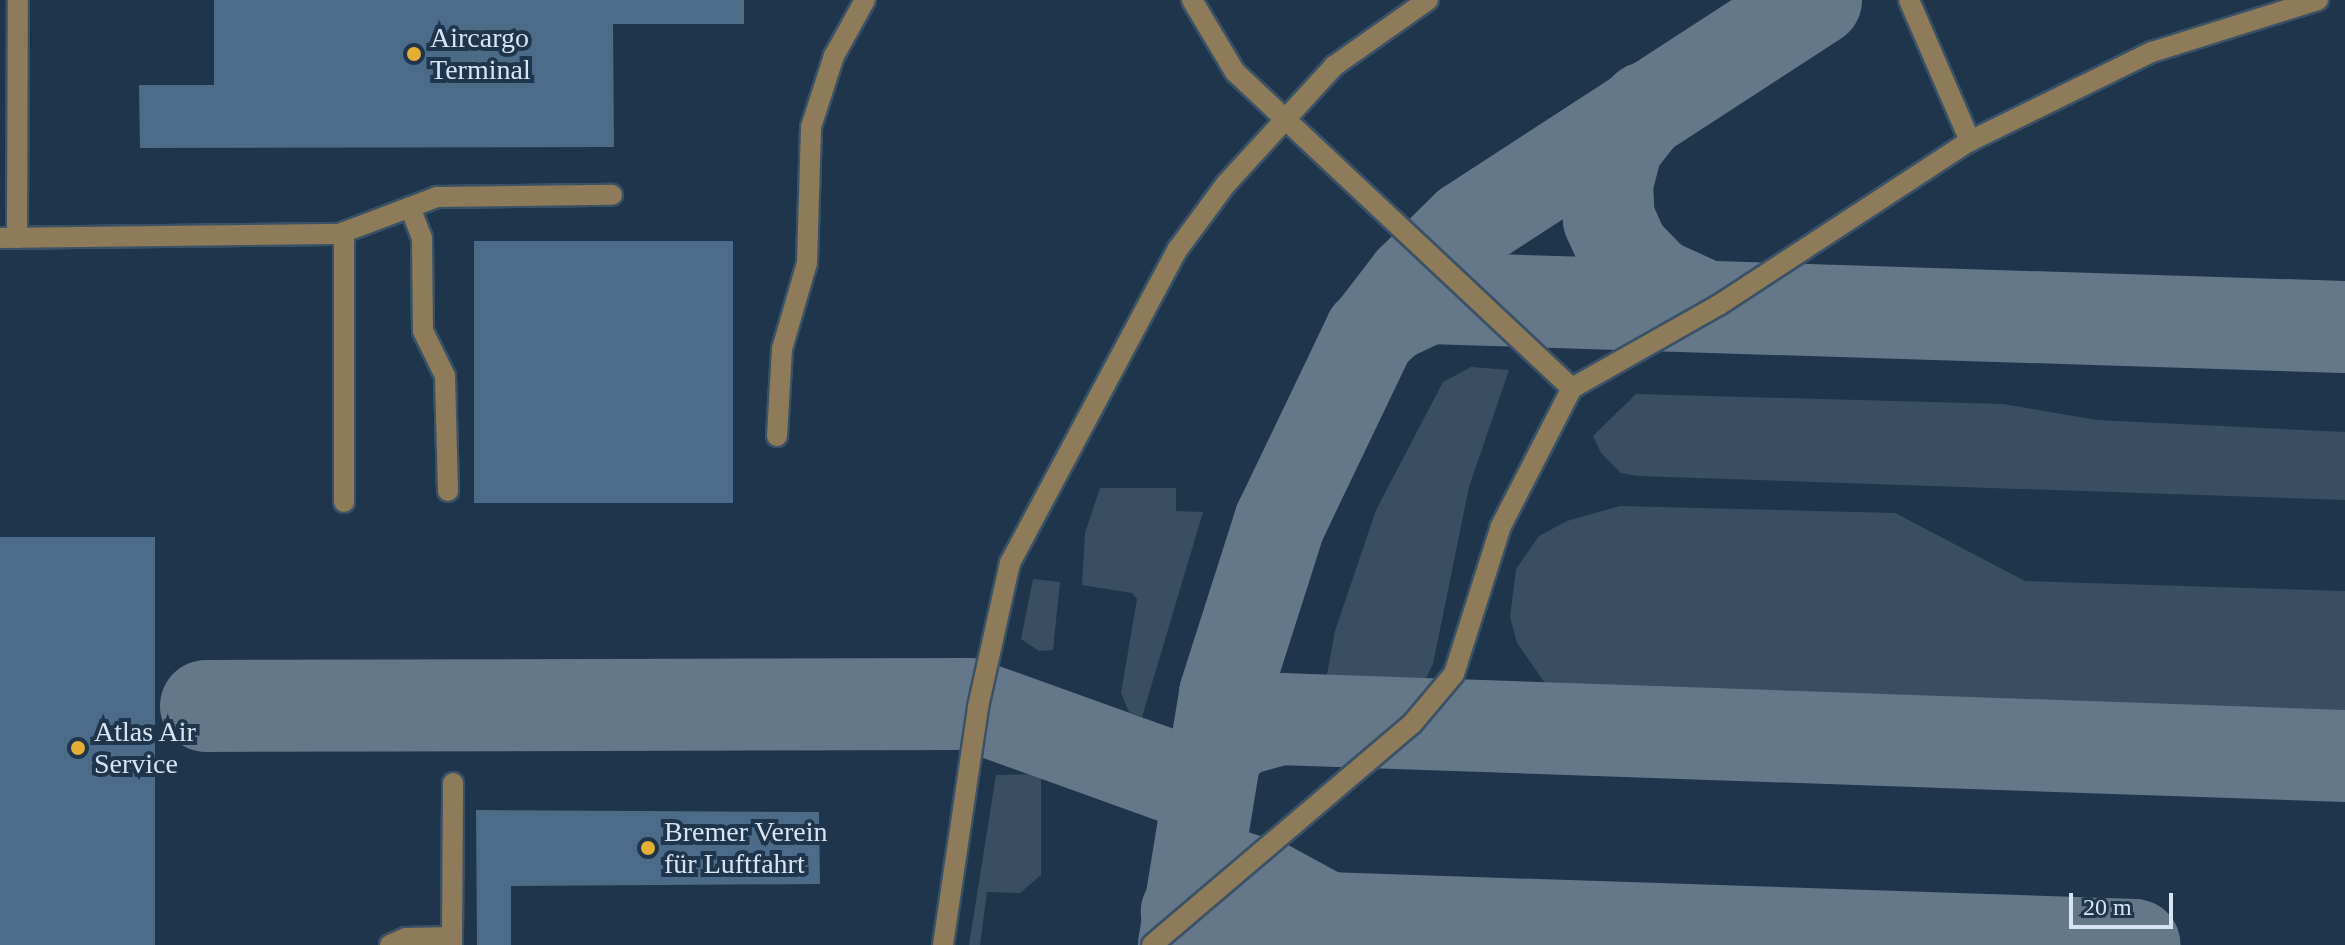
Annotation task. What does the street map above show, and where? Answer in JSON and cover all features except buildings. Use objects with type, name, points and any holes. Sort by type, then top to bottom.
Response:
[{"type":"lane","points":[[18,0],[9,238],[344,232],[437,197],[612,195]]},
{"type":"lane","points":[[777,436],[782,349],[807,263],[811,127],[834,56],[865,0]]},
{"type":"lane","points":[[1192,0],[1235,72],[1572,388]]},
{"type":"lane","points":[[943,945],[978,707],[1010,563],[1178,249],[1284,116],[1334,66],[1428,0]]},
{"type":"lane","points":[[1909,0],[1970,141]]},
{"type":"lane","points":[[1152,945],[1412,724],[1454,674],[1501,526],[1572,388],[1719,305],[1970,141],[2152,52],[2318,0]]},
{"type":"lane","points":[[410,207],[422,238],[423,331],[445,376],[448,491]]},
{"type":"lane","points":[[344,232],[344,502]]},
{"type":"lane","points":[[390,945],[406,938],[452,941],[453,783]]},
{"type":"shaded area","points":[[1471,367],[1509,370],[1469,487],[1433,664],[1421,688],[1325,685],[1335,631],[1376,510],[1443,382]]},
{"type":"shaded area","points":[[1636,394],[2003,404],[2097,420],[2345,432],[2345,500],[1638,476],[1621,473],[1601,453],[1593,436]]},
{"type":"shaded area","points":[[1100,488],[1176,488],[1176,511],[1203,512],[1142,717],[1129,712],[1121,693],[1137,599],[1132,593],[1082,585],[1085,533]]},
{"type":"shaded area","points":[[1620,506],[1895,513],[2025,581],[2345,591],[2345,719],[1560,693],[1545,683],[1517,643],[1510,617],[1516,569],[1539,536],[1567,521]]},
{"type":"shaded area","points":[[1033,579],[1060,582],[1053,650],[1039,651],[1021,639]]},
{"type":"shaded area","points":[[1041,774],[1041,875],[1020,893],[987,892],[980,945],[969,945],[996,775]]},
{"type":"taxiway","points":[[1375,329],[1412,281],[1468,226],[1816,0]]},
{"type":"taxiway","points":[[1646,108],[1617,145],[1607,184],[1609,219],[1623,251],[1654,283],[1702,305]]},
{"type":"taxiway","points":[[1184,945],[1225,694],[1280,522],[1370,334],[1390,316],[1428,298],[2345,327]]},
{"type":"taxiway","points":[[206,706],[969,704],[1208,790]]},
{"type":"taxiway","points":[[1213,755],[1237,731],[1280,719],[2345,756]]},
{"type":"taxiway","points":[[1326,918],[1267,886],[1232,875],[1214,878],[1199,888],[1187,912],[1326,918],[2135,945]]},
{"type":"place","name":"Aircargo Terminal","points":[[414,54]]},
{"type":"place","name":"Atlas Air Service","points":[[78,748]]},
{"type":"place","name":"Bremer Verein für Luftfahrt","points":[[648,848]]}]
